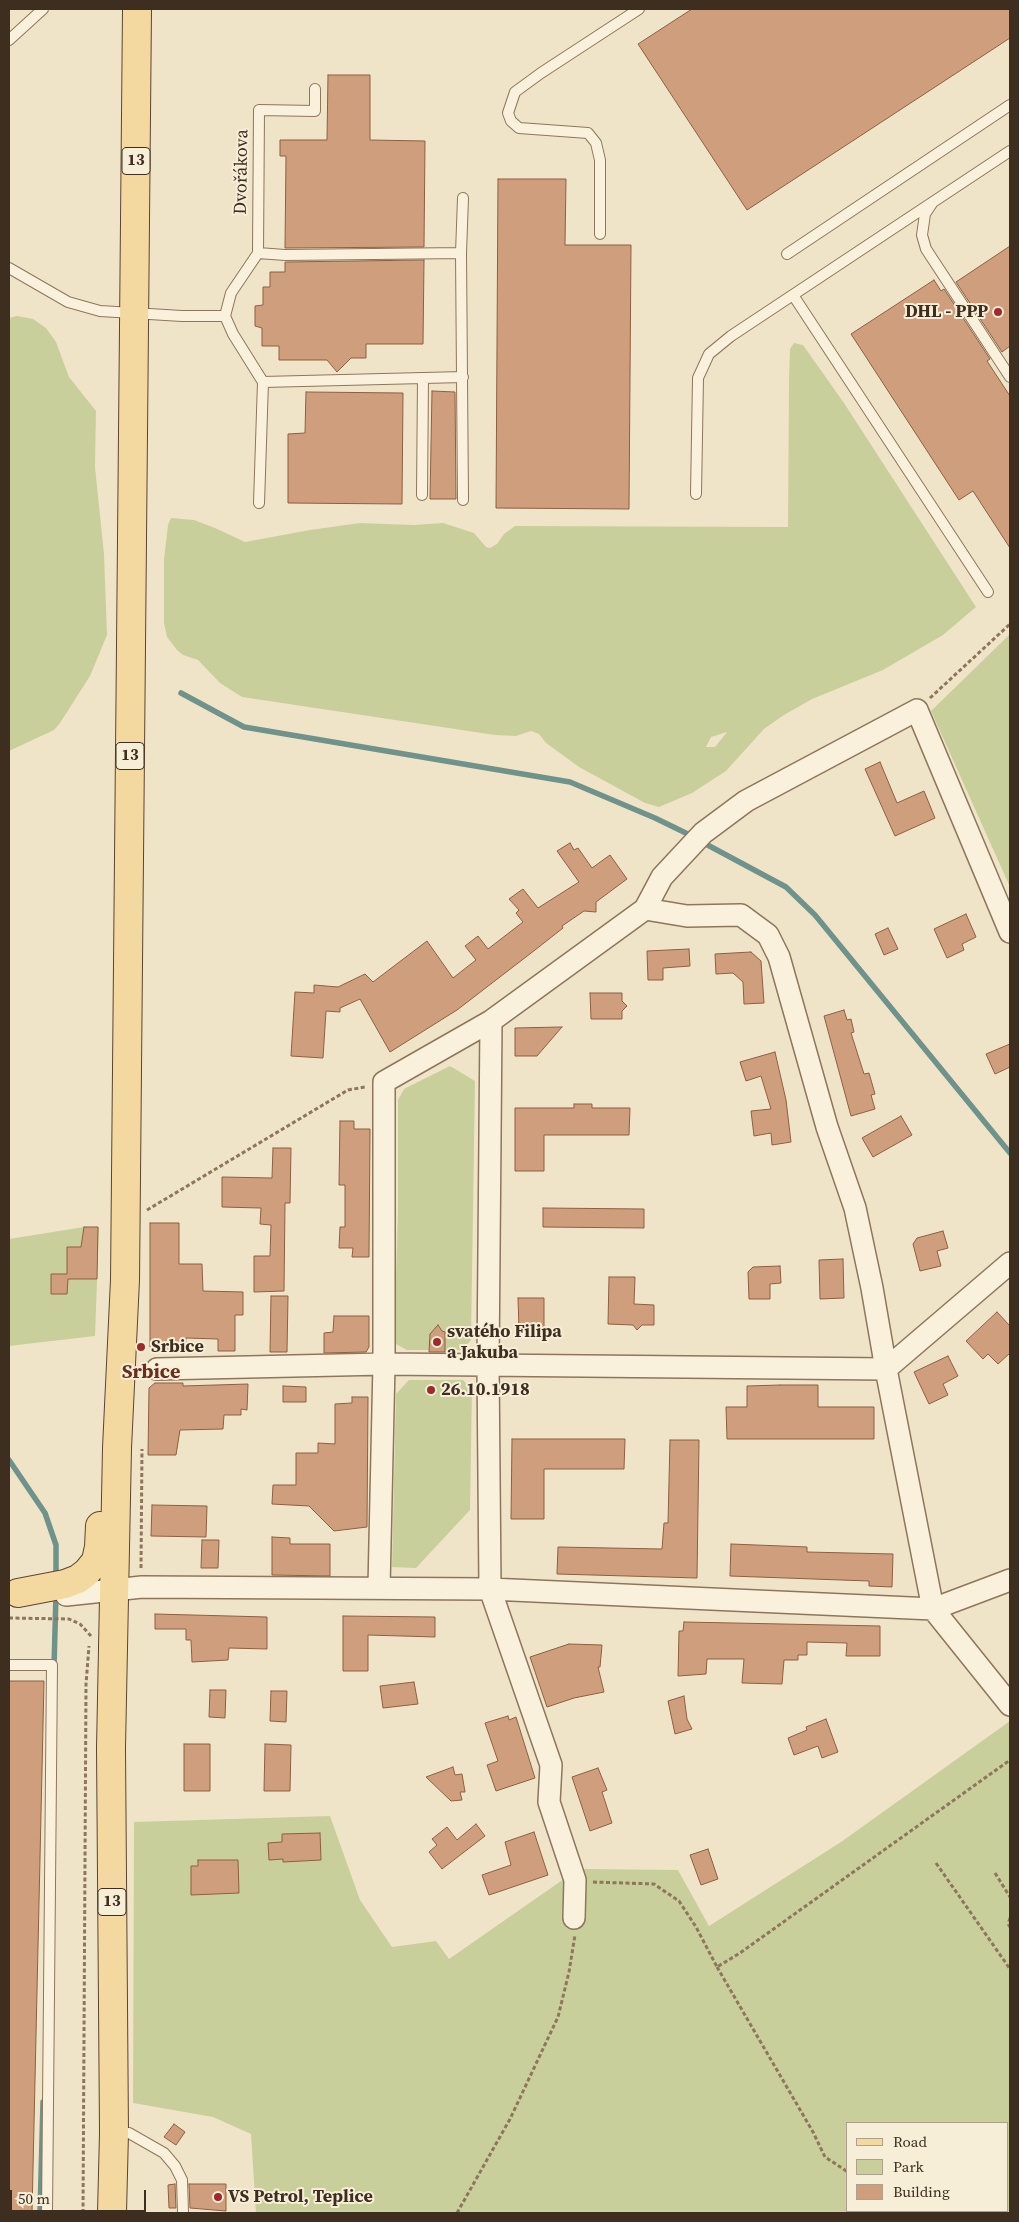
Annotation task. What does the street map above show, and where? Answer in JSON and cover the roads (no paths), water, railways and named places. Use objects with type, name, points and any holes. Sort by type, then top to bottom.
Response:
[{"type":"main road","name":"13","points":[[112,2213],[114,2133],[111,1748],[117,1448],[122,1356],[125,1218],[137,9]]},
{"type":"main road","points":[[13,1593],[65,1584],[78,1579],[96,1561],[100,1547],[100,1483],[106,1427],[122,1356]]},
{"type":"street","points":[[379,1587],[384,1364],[384,1082],[491,1021],[645,908],[662,877],[703,833],[746,801],[917,710],[1010,932]]},
{"type":"street","points":[[645,908],[687,916],[741,915],[768,935],[779,957],[828,1127],[855,1208],[934,1609],[1010,1705]]},
{"type":"street","points":[[491,1021],[488,1364],[490,1589],[551,1765],[549,1802],[575,1880],[574,1918]]},
{"type":"street","points":[[156,1369],[384,1364],[488,1364],[886,1369],[1010,1263]]},
{"type":"street","points":[[56,1595],[142,1587],[379,1587],[490,1589],[934,1609],[1010,1580]]},
{"type":"lane","points":[[9,40],[44,9]]},
{"type":"lane","points":[[600,234],[600,160],[596,143],[588,133],[519,128],[512,121],[508,113],[516,92],[541,72],[639,9]]},
{"type":"lane","name":"Dvořákova","points":[[258,253],[259,110],[315,112],[316,89]]},
{"type":"lane","points":[[787,254],[1010,106]]},
{"type":"lane","points":[[696,494],[698,378],[709,354],[731,336],[793,294],[1010,151]]},
{"type":"lane","points":[[463,500],[461,253],[464,198]]},
{"type":"lane","points":[[933,202],[925,214],[922,235],[926,249],[1010,377]]},
{"type":"lane","points":[[259,503],[262,382],[233,334],[225,316],[231,293],[258,253],[285,255],[461,253]]},
{"type":"lane","points":[[9,268],[68,302],[100,311],[225,316]]},
{"type":"lane","points":[[793,294],[988,592]]},
{"type":"lane","points":[[262,382],[463,377]]},
{"type":"lane","points":[[422,495],[423,378]]},
{"type":"lane","points":[[13,1593],[56,1595]]},
{"type":"lane","points":[[9,1665],[52,1665],[47,2213]]},
{"type":"lane","points":[[114,2133],[129,2133],[164,2153],[175,2166],[182,2180],[183,2213]]},
{"type":"waterway","points":[[181,693],[244,727],[570,782],[655,818],[694,837]]},
{"type":"waterway","points":[[702,842],[786,887],[815,915],[1010,1153]]},
{"type":"waterway","points":[[9,1460],[45,1513],[56,1545],[56,1577]]},
{"type":"waterway","points":[[54,1667],[56,1594]]},
{"type":"waterway","points":[[40,2213],[43,2102]]},
{"type":"place","name":"DHL - PPP","points":[[998,312]]},
{"type":"place","name":"svatého Filipa a Jakuba","points":[[437,1342]]},
{"type":"place","name":"Srbice","points":[[141,1347]]},
{"type":"place","name":"26.10.1918","points":[[431,1390]]},
{"type":"place","name":"VS Petrol, Teplice","points":[[218,2197]]},
{"type":"district","name":"Srbice","points":[[151,1373]]}]
